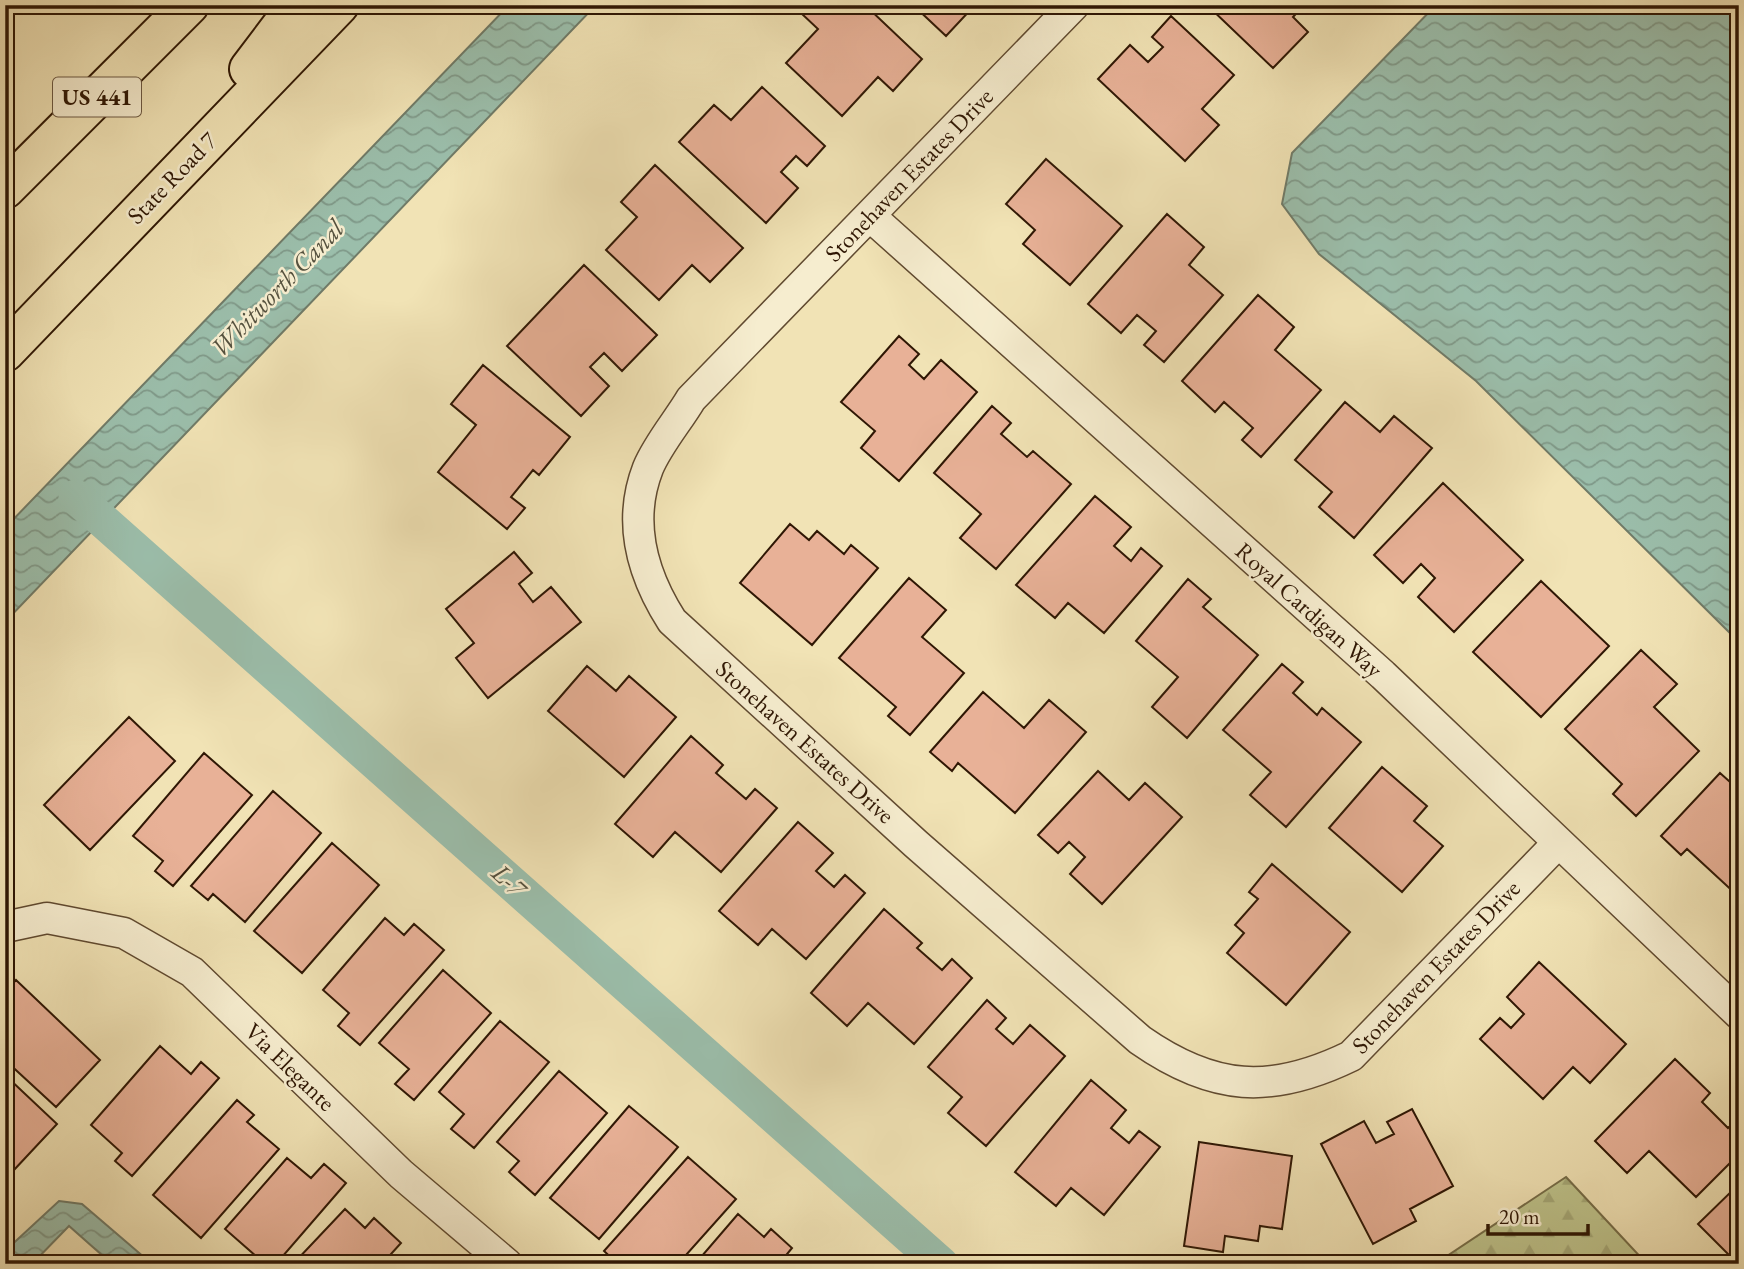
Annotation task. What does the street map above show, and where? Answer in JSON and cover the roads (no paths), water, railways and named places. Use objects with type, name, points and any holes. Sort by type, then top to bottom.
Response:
[{"type":"main road","name":"US 441","points":[[5,189],[189,5]]},
{"type":"main road","points":[[161,189],[283,24],[289,5]]},
{"type":"main road","name":"State Road 7","points":[[5,352],[339,5]]},
{"type":"street","name":"Stonehaven Estates Drive","points":[[1074,5],[691,399],[649,466],[640,498],[637,531],[643,563],[654,593],[672,621],[916,844],[1140,1040],[1171,1061],[1206,1076],[1243,1083],[1280,1082],[1317,1073],[1351,1056],[1558,843]]},
{"type":"street","name":"Royal Cardigan Way","points":[[870,216],[1383,675],[1739,1014]]},
{"type":"street","name":"Via Elegante","points":[[5,927],[47,918],[124,933],[192,972],[401,1174],[507,1264]]},
{"type":"water","name":"Whitworth Canal","points":[[509,5],[596,5],[5,622],[5,528]]},
{"type":"water","points":[[1436,5],[1739,5],[1739,642],[1476,381],[1319,254],[1282,204],[1292,153]]},
{"type":"water","points":[[59,1201],[82,1204],[152,1264],[112,1264],[69,1226],[32,1264],[5,1264],[5,1251]]},
{"type":"waterway","name":"L-7","points":[[76,497],[941,1264]]}]
